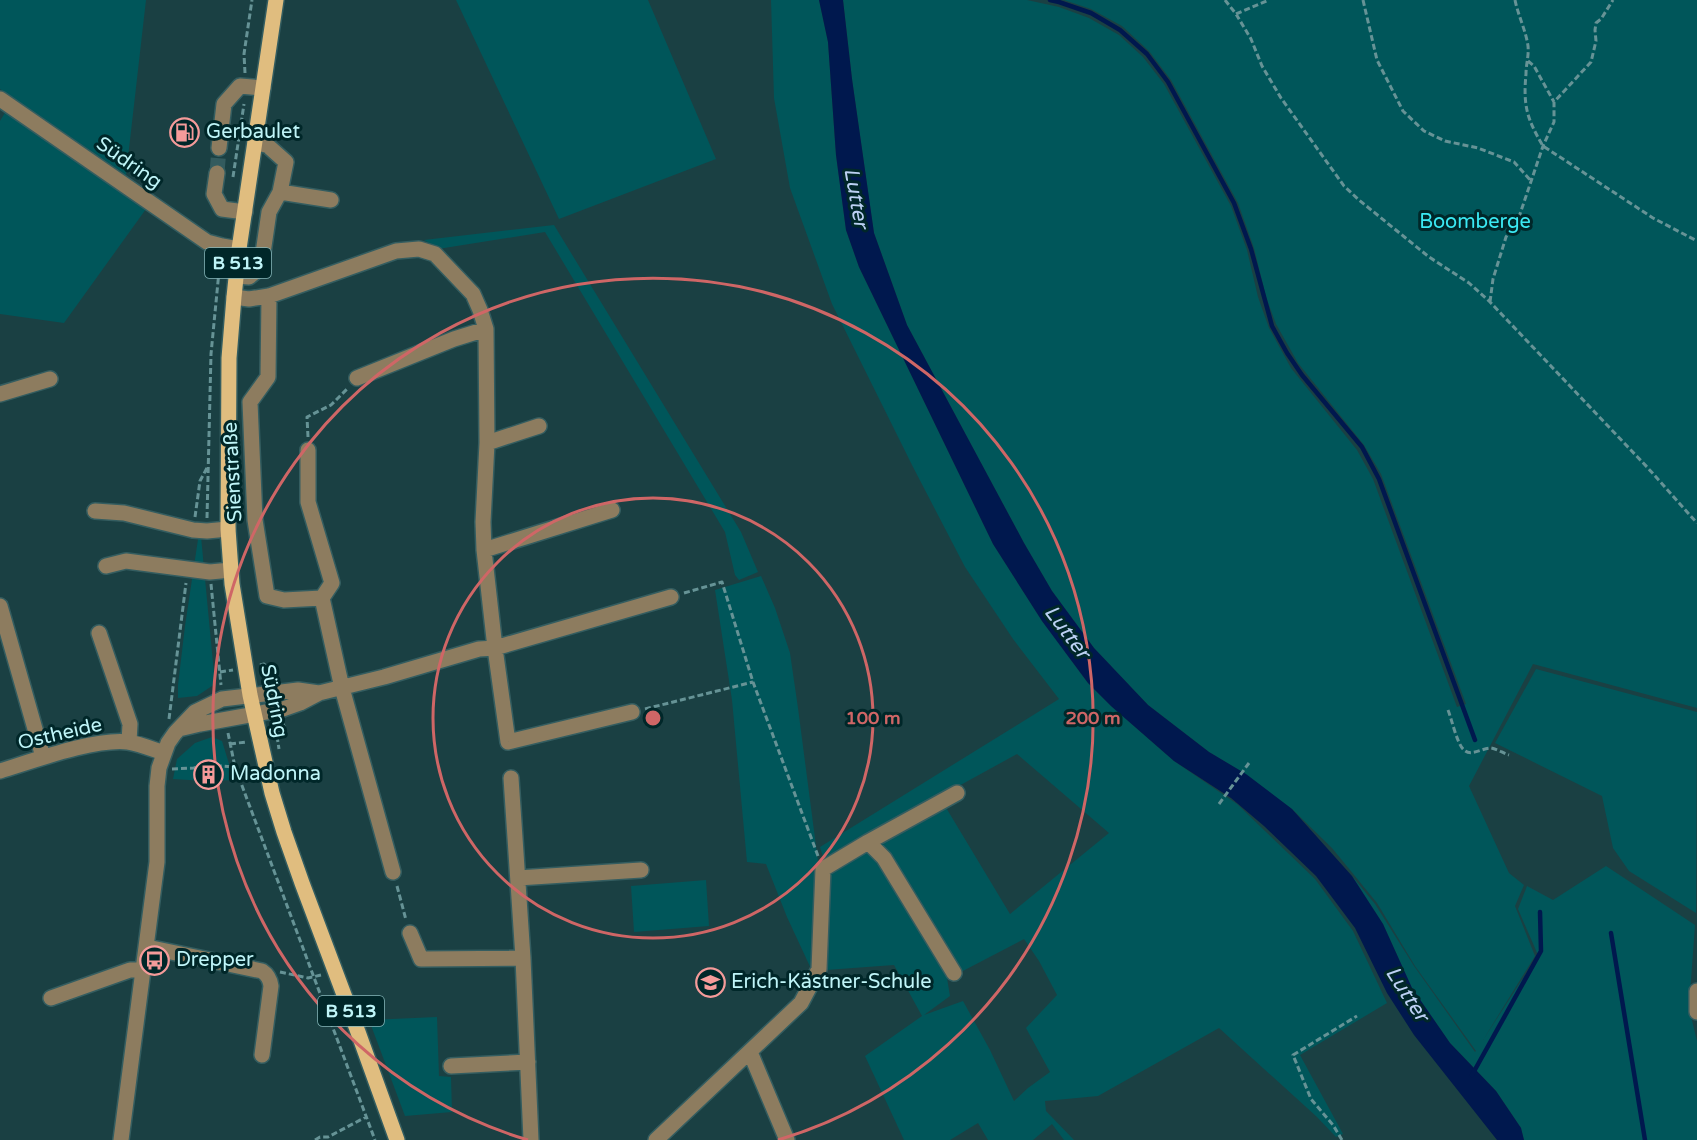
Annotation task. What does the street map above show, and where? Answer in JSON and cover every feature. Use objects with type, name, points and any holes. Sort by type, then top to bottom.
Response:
[{"type":"main road","name":"Südring","points":[[276,0],[234,297],[230,358],[228,529],[231,570],[250,695],[272,793],[284,832],[397,1140]]},
{"type":"street","points":[[219,148],[224,104],[240,86],[263,88]]},
{"type":"street","name":"Südring","points":[[0,99],[207,242],[239,249]]},
{"type":"street","points":[[236,276],[249,277],[261,267],[269,213],[280,192],[286,162],[267,145],[255,143]]},
{"type":"street","points":[[217,173],[214,194],[222,209],[245,212]]},
{"type":"street","points":[[280,192],[331,200]]},
{"type":"street","points":[[234,297],[249,299],[269,296],[396,251],[419,249],[435,254],[472,294],[486,329],[487,442],[484,550],[508,742],[632,712]]},
{"type":"street","name":"Sienstraße","points":[[269,296],[268,377],[250,402],[255,520],[267,596],[284,600],[322,598]]},
{"type":"street","points":[[357,378],[453,339],[486,329]]},
{"type":"street","points":[[0,394],[50,379]]},
{"type":"street","points":[[487,442],[538,426]]},
{"type":"street","points":[[308,450],[308,502],[332,583],[322,598],[342,688],[393,872]]},
{"type":"street","points":[[484,550],[612,510]]},
{"type":"street","points":[[95,511],[124,513],[200,531],[228,529]]},
{"type":"street","points":[[106,566],[126,561],[210,572],[231,570]]},
{"type":"street","points":[[174,725],[225,719],[283,708],[300,703],[319,693],[478,649],[495,648],[671,597]]},
{"type":"street","points":[[0,606],[43,757]]},
{"type":"street","points":[[99,633],[130,724],[129,742]]},
{"type":"street","points":[[121,1140],[157,862],[159,768],[174,725],[222,699],[298,690],[319,693]]},
{"type":"street","name":"Ostheide","points":[[0,771],[43,757],[103,743],[129,742],[164,753]]},
{"type":"street","points":[[511,778],[523,958],[531,1140]]},
{"type":"street","points":[[656,1140],[801,1003],[819,969],[823,869],[957,793]]},
{"type":"street","points":[[868,842],[884,858],[954,974]]},
{"type":"street","points":[[518,878],[641,870]]},
{"type":"street","points":[[410,933],[421,959],[523,958]]},
{"type":"street","points":[[147,947],[262,971],[267,975],[272,986],[262,1055]]},
{"type":"street","points":[[51,998],[130,970],[144,970]]},
{"type":"street","points":[[1697,991],[1697,1012]]},
{"type":"street","points":[[750,1052],[787,1140]]},
{"type":"street","points":[[451,1066],[528,1062]]},
{"type":"path","points":[[228,210],[246,86],[244,54],[252,0]]},
{"type":"path","points":[[1225,0],[1251,39],[1262,66],[1281,98],[1344,186],[1429,257],[1469,283],[1490,302],[1647,466],[1697,523]]},
{"type":"path","points":[[1236,14],[1269,0]]},
{"type":"path","points":[[1364,0],[1377,60],[1403,111],[1424,131],[1445,141],[1478,148],[1514,162],[1531,181]]},
{"type":"path","points":[[1515,0],[1527,44],[1526,112],[1543,146],[1653,218],[1697,241]]},
{"type":"path","points":[[1554,102],[1592,62],[1596,23],[1613,0]]},
{"type":"path","points":[[1490,302],[1492,279],[1506,237],[1520,214],[1543,146],[1554,122],[1554,102],[1534,66],[1528,61]]},
{"type":"path","points":[[308,450],[307,417],[331,405],[357,378]]},
{"type":"path","points":[[209,464],[200,531],[200,481],[209,464]]},
{"type":"path","points":[[174,725],[188,570]]},
{"type":"path","points":[[210,572],[222,699]]},
{"type":"path","points":[[671,597],[722,582],[753,682],[823,869]]},
{"type":"path","points":[[632,712],[753,682]]},
{"type":"path","points":[[1448,710],[1460,745],[1468,753],[1491,748],[1509,755]]},
{"type":"path","points":[[225,719],[234,767],[375,1140]]},
{"type":"path","points":[[159,768],[194,768],[207,763],[234,767]]},
{"type":"path","points":[[1219,804],[1249,763]]},
{"type":"path","points":[[393,872],[410,933]]},
{"type":"path","points":[[267,975],[278,972],[308,978],[314,977]]},
{"type":"path","points":[[1342,1140],[1333,1125],[1311,1099],[1293,1055],[1357,1016]]},
{"type":"path","points":[[315,1140],[328,1137],[366,1117]]},
{"type":"green space","points":[[0,0],[146,0],[126,175],[0,89]]},
{"type":"green space","points":[[456,0],[648,0],[716,159],[559,219]]},
{"type":"green space","points":[[771,0],[819,0],[828,42],[836,155],[846,230],[859,267],[993,544],[1042,621],[1088,683],[1174,761],[1237,804],[1315,879],[1353,931],[1387,1003],[1300,1055],[1343,1134],[1336,1137],[1219,1028],[1098,1096],[1045,1101],[1046,1111],[1074,1140],[1064,1140],[1052,1124],[1033,1140],[988,1140],[978,1123],[950,1140],[904,1140],[865,1056],[922,1016],[894,965],[826,970],[827,876],[871,849],[945,966],[950,996],[924,1015],[963,1001],[1014,1101],[1050,1072],[1026,1028],[1057,995],[1024,939],[959,973],[879,841],[945,806],[1010,914],[1109,833],[1017,754],[824,860],[820,847],[1059,699],[1013,639],[965,567],[832,304],[790,188],[774,98]]},
{"type":"green space","name":"Boomberge","points":[[843,0],[1027,0],[1059,7],[1089,18],[1119,35],[1143,57],[1164,84],[1231,206],[1247,250],[1258,297],[1269,328],[1291,368],[1357,450],[1373,479],[1457,707],[1466,704],[1381,474],[1364,445],[1298,363],[1276,324],[1238,203],[1171,80],[1149,51],[1122,26],[1091,9],[1064,0],[1697,0],[1697,708],[1533,664],[1469,786],[1509,873],[1524,885],[1515,906],[1535,956],[1483,1040],[1538,955],[1518,909],[1527,886],[1553,900],[1606,866],[1695,925],[1689,1008],[1697,1041],[1697,1140],[1524,1140],[1521,1128],[1496,1091],[1450,1043],[1412,988],[1383,924],[1352,876],[1375,904],[1414,966],[1476,1051],[1415,966],[1377,903],[1332,848],[1292,809],[1242,772],[1209,752],[1148,705],[1094,648],[1052,591],[1024,543],[907,325],[874,233]]},
{"type":"green space","points":[[6,111],[146,209],[64,323],[0,314],[0,121]]},
{"type":"green space","points":[[554,225],[741,532],[758,572],[739,580],[735,575],[725,532],[545,232],[438,249],[424,240]]},
{"type":"green space","points":[[200,526],[215,684],[197,696],[178,698],[185,626]]},
{"type":"green space","points":[[761,576],[775,608],[790,653],[798,708],[819,869],[813,973],[766,864],[747,862],[732,700],[715,590]]},
{"type":"green space","points":[[1536,669],[1697,712],[1696,913],[1629,871],[1613,848],[1602,796],[1495,743]]},
{"type":"green space","points":[[212,737],[222,741],[234,780],[173,779],[177,759],[195,743]]},
{"type":"green space","points":[[706,880],[709,926],[634,932],[631,886]]},
{"type":"green space","points":[[437,1017],[439,1076],[451,1077],[452,1112],[405,1116],[369,1020]]},
{"type":"water","name":"Lutter","points":[[819,0],[843,0],[874,233],[907,325],[1052,591],[1094,648],[1148,705],[1209,752],[1246,774],[1292,809],[1352,876],[1383,924],[1412,988],[1450,1043],[1496,1091],[1521,1128],[1524,1140],[1497,1140],[1414,1035],[1387,993],[1355,928],[1316,876],[1231,798],[1174,761],[1088,683],[1042,621],[993,544],[859,267],[846,230],[836,155],[828,42]]},
{"type":"waterway","points":[[1050,0],[1091,13],[1120,30],[1147,54],[1168,82],[1234,203],[1251,249],[1272,326],[1302,375],[1362,447],[1379,479],[1475,740]]},
{"type":"waterway","points":[[1472,1075],[1541,951],[1540,912]]},
{"type":"waterway","points":[[1611,933],[1645,1140]]},
{"type":"tunnel","points":[[217,173],[219,148]]},
{"type":"place","name":"Gerbaulet","points":[[185,132]]},
{"type":"place","name":"Madonna","points":[[209,774]]},
{"type":"place","name":"Drepper","points":[[155,960]]},
{"type":"place","name":"Erich-Kästner-Schule","points":[[710,982]]}]
